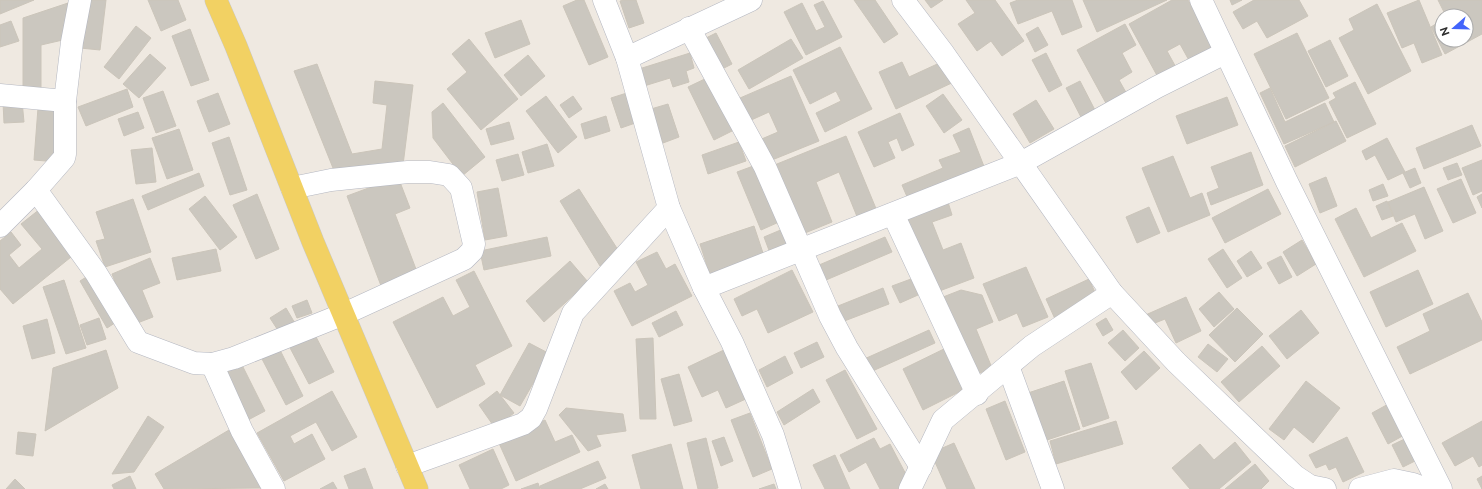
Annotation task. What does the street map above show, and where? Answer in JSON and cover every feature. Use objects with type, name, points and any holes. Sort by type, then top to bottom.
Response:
[{"type":"main road","points":[[216,0],[417,489]]},
{"type":"street","points":[[0,226],[36,190],[64,158],[65,101],[72,42],[80,0]]},
{"type":"street","points":[[604,0],[626,58],[669,208],[704,288],[732,342],[772,435],[790,489]]},
{"type":"street","points":[[626,58],[750,0]]},
{"type":"street","points":[[903,0],[935,41],[1112,293],[1176,362],[1295,476],[1314,488]]},
{"type":"street","points":[[1201,0],[1287,182],[1441,489]]},
{"type":"street","points":[[690,28],[765,167],[802,250],[821,298],[847,348],[921,467]]},
{"type":"street","points":[[704,288],[1021,163],[1157,87],[1225,53]]},
{"type":"street","points":[[0,95],[65,101]]},
{"type":"street","points":[[36,190],[96,273],[138,342],[194,363],[212,364],[234,358],[344,314],[464,259],[474,244],[461,188],[449,175],[430,172],[331,180],[292,188]]},
{"type":"street","points":[[407,466],[523,424],[531,418],[573,313],[669,208]]},
{"type":"street","points":[[893,214],[977,394]]},
{"type":"street","points":[[910,489],[943,420],[977,394],[1032,346],[1112,293]]},
{"type":"street","points":[[212,364],[242,431],[274,489]]},
{"type":"street","points":[[1008,366],[1053,489]]},
{"type":"street","points":[[1360,489],[1394,480],[1426,489]]},
{"type":"building","points":[[0,0],[34,0],[0,14]]},
{"type":"building","points":[[86,0],[106,0],[100,50],[80,48]]},
{"type":"building","points":[[148,0],[178,0],[186,20],[161,31]]},
{"type":"building","points":[[577,0],[584,0],[608,57],[589,65],[563,6]]},
{"type":"building","points":[[636,0],[644,23],[629,28],[620,1]]},
{"type":"building","points":[[854,0],[875,0],[898,34],[884,43]]},
{"type":"building","points":[[925,0],[943,0],[931,8]]},
{"type":"building","points":[[966,0],[995,0],[1024,41],[1002,56],[991,41],[977,51],[958,24],[975,13]]},
{"type":"building","points":[[1018,0],[1072,0],[1082,27],[1062,35],[1052,11],[1018,24],[1010,3]]},
{"type":"building","points":[[1083,0],[1167,0],[1097,32]]},
{"type":"building","points":[[1172,0],[1188,0],[1216,50],[1191,64],[1180,44],[1167,51],[1178,71],[1160,81],[1129,24]]},
{"type":"building","points":[[1230,0],[1242,0],[1232,5]]},
{"type":"building","points":[[1254,0],[1299,0],[1308,16],[1267,38],[1257,21],[1243,29],[1233,12]]},
{"type":"building","points":[[1419,0],[1434,36],[1434,48],[1439,48],[1442,55],[1422,63],[1414,43],[1402,48],[1387,13]]},
{"type":"building","points":[[1438,0],[1482,0],[1482,34],[1474,38],[1474,8],[1442,8]]},
{"type":"building","points":[[823,1],[842,37],[806,55],[784,12],[802,3],[816,31],[825,27],[814,5]]},
{"type":"building","points":[[68,3],[67,39],[41,45],[41,91],[23,90],[23,18]]},
{"type":"building","points":[[1377,4],[1411,71],[1368,94],[1339,38],[1354,30],[1349,19]]},
{"type":"building","points":[[521,20],[530,44],[495,58],[485,33]]},
{"type":"building","points":[[11,21],[19,41],[0,47],[0,25]]},
{"type":"building","points":[[1125,24],[1136,45],[1122,53],[1132,72],[1119,80],[1128,96],[1108,107],[1077,50]]},
{"type":"building","points":[[1434,25],[1434,33],[1431,27]]},
{"type":"building","points":[[136,26],[151,38],[119,79],[104,67]]},
{"type":"building","points":[[1038,27],[1048,45],[1035,52],[1026,34]]},
{"type":"building","points":[[190,29],[209,80],[191,86],[172,36]]},
{"type":"building","points":[[716,33],[732,64],[716,72],[700,41]]},
{"type":"building","points":[[1297,33],[1329,98],[1286,119],[1254,54]]},
{"type":"building","points":[[469,39],[518,99],[481,130],[447,89],[467,72],[452,54]]},
{"type":"building","points":[[791,39],[803,58],[749,89],[738,70]]},
{"type":"building","points":[[1330,40],[1348,76],[1326,87],[1308,51]]},
{"type":"building","points":[[840,47],[872,109],[825,132],[816,113],[841,101],[836,91],[810,104],[793,70]]},
{"type":"building","points":[[1442,48],[1456,48],[1445,54]]},
{"type":"building","points":[[690,53],[694,68],[686,71],[689,82],[673,87],[670,78],[644,86],[639,69]]},
{"type":"building","points":[[1046,53],[1062,85],[1049,92],[1032,60]]},
{"type":"building","points":[[150,54],[166,68],[139,98],[123,84]]},
{"type":"building","points":[[528,55],[545,76],[521,96],[504,75]]},
{"type":"building","points":[[946,60],[956,81],[896,109],[879,72],[902,62],[909,77]]},
{"type":"building","points":[[317,64],[352,154],[382,149],[387,105],[373,103],[375,81],[413,85],[403,165],[335,173],[294,71]]},
{"type":"building","points":[[791,76],[819,141],[767,162],[757,141],[778,132],[769,112],[749,121],[740,98]]},
{"type":"building","points":[[709,77],[734,130],[714,140],[688,87]]},
{"type":"building","points":[[1080,81],[1097,114],[1083,121],[1066,88]]},
{"type":"building","points":[[1355,82],[1376,124],[1347,138],[1329,102],[1336,98],[1333,93]]},
{"type":"building","points":[[1270,88],[1285,122],[1325,103],[1334,122],[1284,144],[1260,93]]},
{"type":"building","points":[[127,89],[133,107],[86,126],[78,107]]},
{"type":"building","points":[[163,91],[176,126],[156,133],[143,98]]},
{"type":"building","points":[[630,92],[641,121],[621,128],[611,98]]},
{"type":"building","points":[[218,93],[230,124],[209,132],[197,101]]},
{"type":"building","points":[[943,94],[962,120],[944,133],[926,106]]},
{"type":"building","points":[[546,96],[577,137],[558,153],[526,111]]},
{"type":"building","points":[[573,96],[582,109],[569,118],[560,105]]},
{"type":"building","points":[[1227,97],[1238,125],[1187,144],[1176,116]]},
{"type":"building","points":[[1036,100],[1054,129],[1030,143],[1013,114]]},
{"type":"building","points":[[22,101],[24,122],[4,123],[3,102]]},
{"type":"building","points":[[443,103],[485,157],[462,176],[433,138],[432,112]]},
{"type":"building","points":[[668,104],[679,137],[663,143],[651,109]]},
{"type":"building","points":[[38,108],[62,110],[58,162],[34,160]]},
{"type":"building","points":[[138,112],[144,128],[124,136],[118,119]]},
{"type":"building","points":[[900,113],[914,145],[902,151],[897,138],[888,142],[895,158],[874,167],[858,132]]},
{"type":"building","points":[[606,116],[610,131],[585,139],[581,124]]},
{"type":"building","points":[[1336,121],[1346,141],[1295,167],[1285,146]]},
{"type":"building","points":[[509,122],[514,139],[491,145],[486,129]]},
{"type":"building","points":[[1472,125],[1481,146],[1424,169],[1416,148]]},
{"type":"building","points":[[969,128],[985,169],[908,199],[902,185],[943,168],[939,160],[961,152],[953,135]]},
{"type":"building","points":[[179,129],[193,170],[167,179],[152,138]]},
{"type":"building","points":[[846,136],[877,211],[858,219],[839,172],[816,182],[832,222],[800,235],[772,166]]},
{"type":"building","points":[[229,137],[247,190],[230,195],[212,143]]},
{"type":"building","points":[[1387,138],[1405,172],[1388,180],[1375,155],[1366,160],[1362,151]]},
{"type":"building","points":[[739,142],[746,161],[708,174],[702,155]]},
{"type":"building","points":[[547,144],[554,166],[528,173],[522,152]]},
{"type":"building","points":[[152,148],[156,182],[136,184],[131,150]]},
{"type":"building","points":[[1251,152],[1263,185],[1211,205],[1207,193],[1219,188],[1211,167]]},
{"type":"building","points":[[518,154],[524,175],[502,181],[496,160]]},
{"type":"building","points":[[1173,156],[1190,198],[1202,193],[1210,215],[1168,232],[1142,168]]},
{"type":"building","points":[[1482,160],[1482,191],[1473,195],[1462,168]]},
{"type":"building","points":[[1457,163],[1462,175],[1448,180],[1443,168]]},
{"type":"building","points":[[756,165],[779,222],[761,230],[737,172]]},
{"type":"building","points":[[1415,168],[1421,183],[1410,188],[1403,173]]},
{"type":"building","points":[[199,173],[204,186],[148,210],[142,196]]},
{"type":"building","points":[[398,177],[410,208],[395,214],[419,277],[383,291],[347,196]]},
{"type":"building","points":[[1326,177],[1337,206],[1320,213],[1309,184]]},
{"type":"building","points":[[1461,179],[1476,213],[1453,223],[1437,189]]},
{"type":"building","points":[[1383,184],[1388,196],[1373,201],[1369,190]]},
{"type":"building","points":[[1424,187],[1443,231],[1425,239],[1415,214],[1396,222],[1388,202]]},
{"type":"building","points":[[498,188],[507,236],[485,240],[477,192]]},
{"type":"building","points":[[579,189],[620,253],[600,266],[560,201]]},
{"type":"building","points":[[1268,189],[1281,214],[1225,243],[1212,218]]},
{"type":"building","points":[[257,194],[279,249],[256,259],[233,205]]},
{"type":"building","points":[[1482,194],[1482,208],[1477,197]]},
{"type":"building","points":[[205,196],[237,237],[220,250],[189,209]]},
{"type":"building","points":[[133,199],[151,252],[105,267],[96,241],[105,239],[96,212]]},
{"type":"building","points":[[947,199],[952,215],[932,222],[943,250],[961,243],[974,278],[934,293],[905,215]]},
{"type":"building","points":[[1387,201],[1393,216],[1382,220],[1376,206]]},
{"type":"building","points":[[1149,207],[1160,233],[1137,243],[1126,217]]},
{"type":"building","points":[[1356,208],[1371,238],[1402,223],[1416,251],[1364,277],[1335,219]]},
{"type":"building","points":[[40,209],[76,253],[13,304],[0,289],[0,241],[11,232],[21,245],[9,255],[19,268],[42,249],[21,224]]},
{"type":"building","points":[[754,226],[766,262],[712,281],[700,244]]},
{"type":"building","points":[[783,229],[790,245],[770,253],[764,237]]},
{"type":"building","points":[[547,237],[551,256],[484,270],[480,251]]},
{"type":"building","points":[[885,237],[892,252],[819,283],[812,268]]},
{"type":"building","points":[[1302,240],[1316,264],[1297,276],[1283,252]]},
{"type":"building","points":[[216,249],[221,271],[177,280],[172,258]]},
{"type":"building","points":[[1223,249],[1242,278],[1227,288],[1208,259]]},
{"type":"building","points":[[1251,251],[1262,268],[1247,277],[1237,261]]},
{"type":"building","points":[[657,252],[666,269],[675,264],[692,296],[632,326],[614,291],[630,283],[635,292],[648,285],[636,262]]},
{"type":"building","points":[[1281,256],[1292,277],[1279,284],[1267,263]]},
{"type":"building","points":[[150,258],[160,283],[142,290],[153,317],[132,325],[112,274]]},
{"type":"building","points":[[570,261],[588,282],[544,322],[526,301]]},
{"type":"building","points":[[1026,267],[1048,317],[1023,327],[1017,313],[999,321],[983,284]]},
{"type":"building","points":[[792,270],[813,312],[768,333],[757,309],[742,316],[734,299]]},
{"type":"building","points":[[1418,270],[1433,304],[1386,327],[1370,292]]},
{"type":"building","points":[[474,271],[512,346],[475,365],[485,384],[437,408],[393,322],[443,297],[453,316],[470,307],[456,280]]},
{"type":"building","points":[[91,274],[118,321],[107,328],[80,281]]},
{"type":"building","points":[[911,279],[918,295],[900,303],[892,286]]},
{"type":"building","points":[[1089,279],[1098,299],[1055,319],[1046,299]]},
{"type":"building","points":[[64,280],[86,348],[66,354],[43,287]]},
{"type":"building","points":[[883,288],[889,304],[839,323],[833,308]]},
{"type":"building","points":[[961,290],[982,295],[993,322],[976,329],[992,368],[970,377],[938,299]]},
{"type":"building","points":[[1219,292],[1234,309],[1214,327],[1199,309]]},
{"type":"building","points":[[1468,293],[1482,322],[1482,340],[1410,374],[1397,347],[1430,331],[1423,314]]},
{"type":"building","points":[[1186,297],[1201,331],[1176,343],[1165,319],[1145,327],[1141,317]]},
{"type":"building","points":[[307,300],[312,313],[297,318],[292,306]]},
{"type":"building","points":[[286,308],[296,325],[281,335],[270,318]]},
{"type":"building","points":[[1237,308],[1263,334],[1235,362],[1209,335]]},
{"type":"building","points":[[1301,310],[1319,333],[1287,359],[1269,336]]},
{"type":"building","points":[[676,311],[683,325],[659,337],[652,323]]},
{"type":"building","points":[[99,318],[106,339],[87,345],[80,325]]},
{"type":"building","points":[[1106,318],[1113,330],[1103,336],[1096,324]]},
{"type":"building","points":[[47,319],[55,353],[32,359],[23,326]]},
{"type":"building","points":[[929,330],[935,343],[868,373],[862,360]]},
{"type":"building","points":[[1123,330],[1139,348],[1125,361],[1108,343]]},
{"type":"building","points":[[313,331],[334,372],[309,384],[288,344]]},
{"type":"building","points":[[653,338],[656,419],[640,419],[636,339]]},
{"type":"building","points":[[817,342],[824,357],[801,368],[794,353]]},
{"type":"building","points":[[529,343],[550,354],[520,406],[500,395]]},
{"type":"building","points":[[1208,344],[1228,359],[1217,372],[1198,357]]},
{"type":"building","points":[[1262,346],[1280,366],[1239,402],[1221,382]]},
{"type":"building","points":[[948,347],[967,388],[923,410],[903,369]]},
{"type":"building","points":[[279,348],[303,396],[286,405],[261,357]]},
{"type":"building","points":[[726,349],[748,398],[726,408],[718,390],[702,397],[688,367]]},
{"type":"building","points":[[106,350],[118,388],[45,431],[53,368]]},
{"type":"building","points":[[1144,351],[1160,368],[1136,390],[1121,372]]},
{"type":"building","points":[[785,356],[793,373],[767,387],[759,370]]},
{"type":"building","points":[[241,363],[265,411],[248,420],[223,372]]},
{"type":"building","points":[[1091,363],[1109,418],[1083,427],[1065,371]]},
{"type":"building","points":[[845,370],[877,429],[857,439],[826,380]]},
{"type":"building","points":[[679,374],[692,421],[674,426],[661,379]]},
{"type":"building","points":[[1064,381],[1080,429],[1044,441],[1028,393]]},
{"type":"building","points":[[1306,381],[1340,408],[1313,443],[1294,427],[1284,440],[1269,429]]},
{"type":"building","points":[[813,389],[820,402],[784,425],[777,412]]},
{"type":"building","points":[[332,391],[357,437],[332,451],[316,422],[290,436],[294,444],[312,434],[325,459],[284,481],[257,433]]},
{"type":"building","points":[[497,391],[514,413],[495,428],[479,405]]},
{"type":"building","points":[[1005,401],[1025,452],[1006,460],[986,409]]},
{"type":"building","points":[[1392,402],[1408,433],[1388,444],[1372,413]]},
{"type":"building","points":[[566,408],[623,414],[626,431],[596,435],[601,446],[588,451],[559,415]]},
{"type":"building","points":[[750,413],[772,469],[753,477],[731,420]]},
{"type":"building","points":[[148,416],[164,427],[134,472],[112,474]]},
{"type":"building","points":[[545,420],[555,442],[572,435],[580,452],[516,481],[498,441]]},
{"type":"building","points":[[1116,421],[1123,444],[1056,464],[1050,441]]},
{"type":"building","points":[[1482,421],[1482,465],[1479,467],[1473,456],[1455,466],[1442,443]]},
{"type":"building","points":[[229,430],[264,488],[164,489],[155,474]]},
{"type":"building","points":[[18,432],[36,434],[33,456],[16,454]]},
{"type":"building","points":[[1411,436],[1421,458],[1403,467],[1392,445]]},
{"type":"building","points":[[724,437],[733,461],[721,466],[712,441]]},
{"type":"building","points":[[1347,437],[1364,472],[1343,482],[1336,467],[1329,470],[1326,464],[1316,468],[1309,455]]},
{"type":"building","points":[[706,438],[718,488],[698,489],[687,443]]},
{"type":"building","points":[[874,438],[880,449],[890,444],[910,482],[897,489],[880,489],[866,462],[849,472],[840,455]]},
{"type":"building","points":[[1235,442],[1251,462],[1219,489],[1190,489],[1172,468],[1200,444],[1214,460]]},
{"type":"building","points":[[954,443],[975,489],[947,489],[931,453]]},
{"type":"building","points":[[671,444],[683,489],[641,489],[632,455]]},
{"type":"building","points":[[493,449],[509,485],[501,489],[470,489],[459,465]]},
{"type":"building","points":[[835,455],[850,489],[825,489],[813,465]]},
{"type":"building","points":[[598,461],[606,478],[580,489],[541,489],[540,486]]},
{"type":"building","points":[[1255,464],[1269,481],[1261,489],[1225,489]]},
{"type":"building","points":[[365,468],[373,489],[349,489],[344,476]]},
{"type":"building","points":[[130,476],[136,489],[114,489],[112,485]]},
{"type":"building","points":[[1482,476],[1482,489],[1477,479]]},
{"type":"building","points":[[15,479],[25,489],[6,489]]},
{"type":"building","points":[[333,482],[337,489],[320,489]]},
{"type":"building","points":[[538,483],[540,489],[521,489]]},
{"type":"building","points":[[605,484],[608,489],[596,489]]},
{"type":"building","points":[[774,484],[776,489],[759,489]]}]
